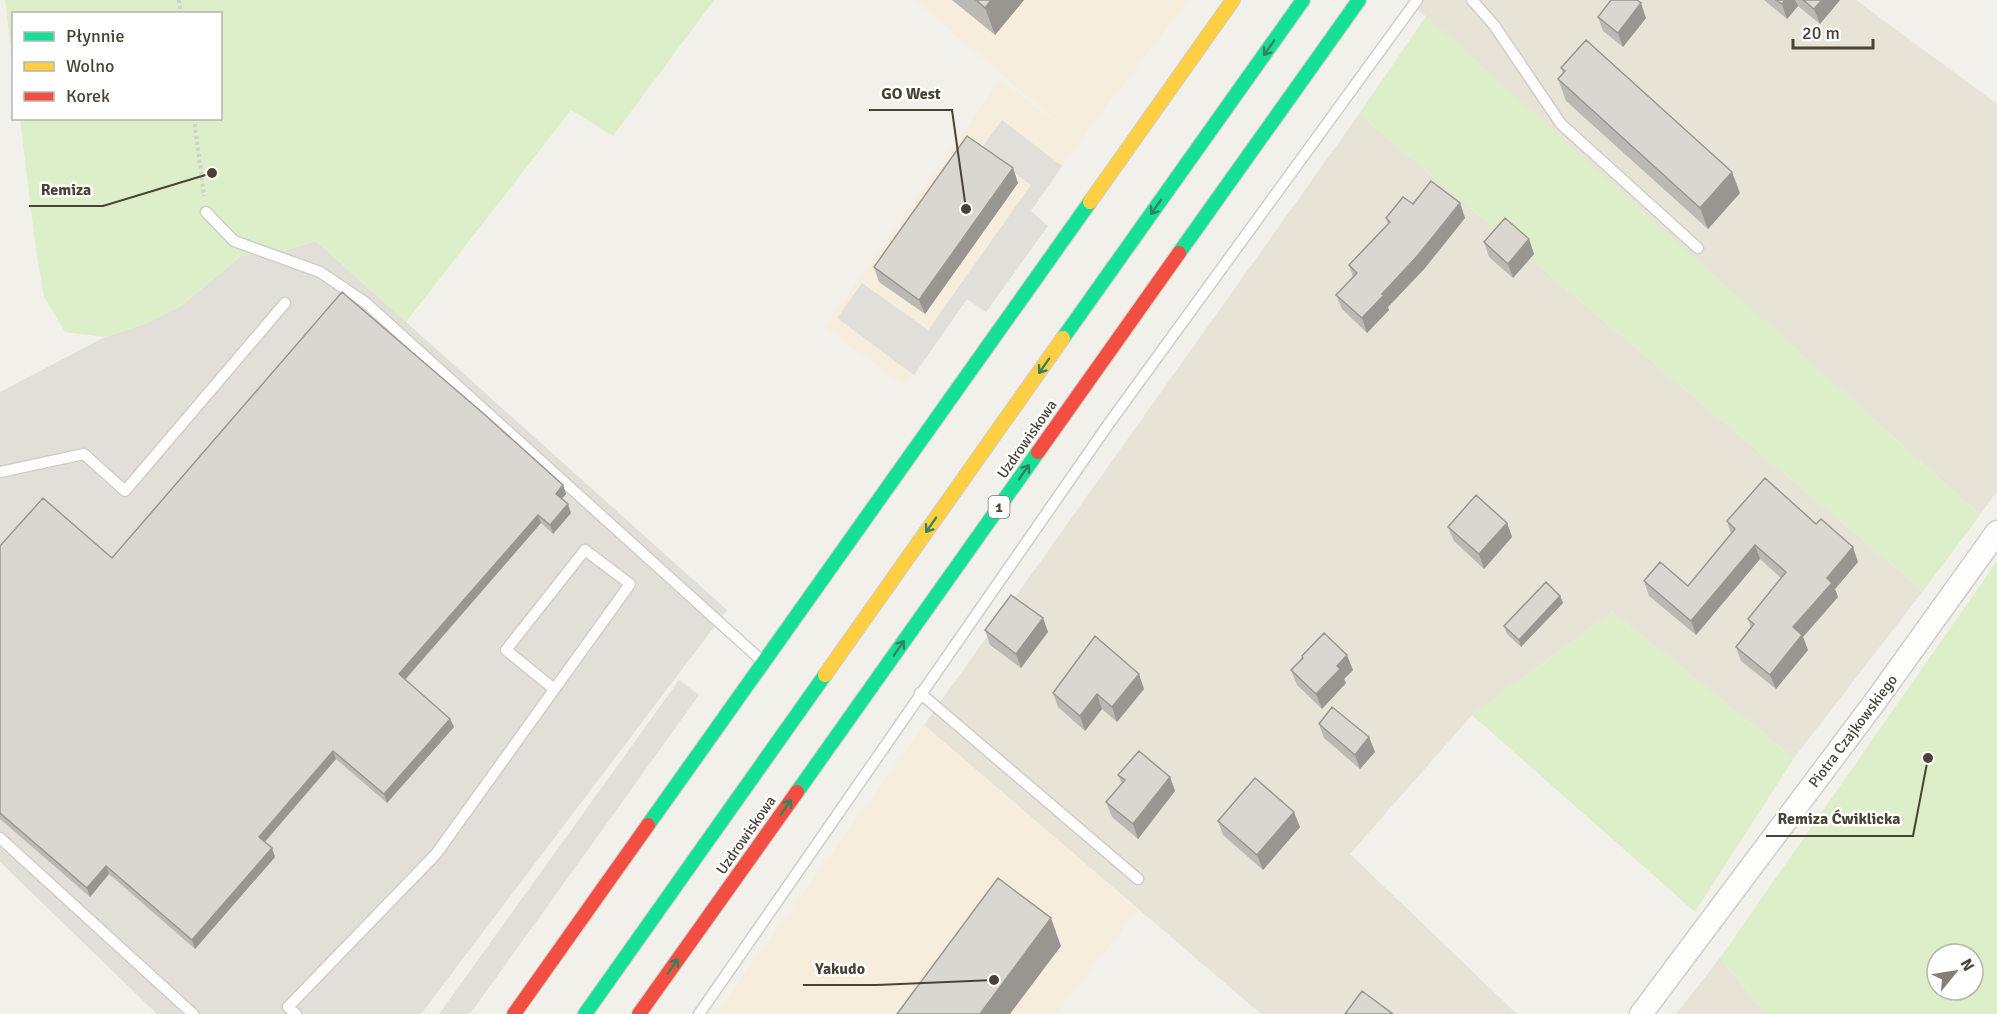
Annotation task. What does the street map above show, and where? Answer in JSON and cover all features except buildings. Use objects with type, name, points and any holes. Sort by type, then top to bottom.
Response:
[{"type":"main road","points":[[514,1014],[1233,0]]},
{"type":"main road","name":"Uzdrowiskowa","points":[[585,1014],[1303,0]]},
{"type":"main road","name":"Uzdrowiskowa","points":[[639,1014],[1359,0]]},
{"type":"street","name":"Piotra Czajkowskiego","points":[[1641,1014],[1877,699],[1997,532]]},
{"type":"lane","points":[[699,1014],[1110,422],[1417,0]]},
{"type":"lane","points":[[1472,0],[1494,25],[1561,124],[1698,248]]},
{"type":"lane","points":[[206,212],[234,240],[320,272],[366,303],[764,662]]},
{"type":"lane","points":[[0,472],[84,454],[125,491],[285,303]]},
{"type":"lane","points":[[289,1012],[436,854],[630,584],[585,550],[506,650],[554,689]]},
{"type":"lane","points":[[921,693],[1138,879]]},
{"type":"lane","points":[[0,838],[193,1014]]},
{"type":"path","points":[[195,120],[206,212]]},
{"type":"shaded area","points":[[915,0],[1188,0],[1080,141],[905,386],[825,327],[1000,80],[1069,132]]},
{"type":"shaded area","points":[[1418,0],[1856,0],[1997,104],[1997,491],[1980,515],[1413,5]]},
{"type":"shaded area","points":[[1359,114],[1923,591],[1794,758],[1612,612],[1472,715],[1350,854],[1517,1014],[1261,1014],[924,725]]},
{"type":"shaded area","points":[[1002,120],[1062,166],[1031,211],[1048,226],[986,312],[967,299],[914,375],[837,318],[862,283],[928,330],[1031,185],[981,149]]},
{"type":"shaded area","points":[[316,241],[727,610],[421,1014],[157,1014],[0,862],[0,392],[105,337],[145,324],[181,306],[241,256],[280,252]]},
{"type":"shaded area","points":[[679,680],[699,695],[470,1014],[439,1014]]},
{"type":"shaded area","points":[[603,690],[634,713],[416,1014],[368,1014]]},
{"type":"shaded area","points":[[924,725],[1138,909],[1056,1014],[716,1014]]},
{"type":"shaded area","points":[[1720,958],[1766,1014],[1676,1014]]},
{"type":"green space","points":[[5,0],[714,0],[613,136],[571,110],[406,322],[316,241],[280,252],[241,256],[181,306],[145,324],[105,337],[65,332],[44,297],[20,120],[222,120],[222,12],[12,12],[12,58]]},
{"type":"green space","points":[[1426,16],[1980,515],[1923,591],[1359,114]]},
{"type":"green space","points":[[1997,561],[1997,1014],[1766,1014],[1720,958]]},
{"type":"green space","points":[[1612,612],[1794,758],[1695,912],[1472,715]]},
{"type":"traffic: fast","points":[[1063,338],[1303,0]]},
{"type":"traffic: fast","points":[[1179,253],[1359,0]]},
{"type":"traffic: fast","points":[[648,825],[1090,202]]},
{"type":"traffic: fast","points":[[797,792],[1038,452]]},
{"type":"traffic: fast","points":[[585,1014],[825,675]]},
{"type":"traffic: slow","points":[[1090,202],[1233,0]]},
{"type":"traffic: slow","points":[[825,675],[1063,338]]},
{"type":"traffic: jam","points":[[1038,452],[1179,253]]},
{"type":"traffic: jam","points":[[639,1014],[797,792]]},
{"type":"traffic: jam","points":[[514,1014],[648,825]]},
{"type":"place","name":"Remiza","points":[[212,173]]},
{"type":"place","name":"GO West","points":[[966,209]]},
{"type":"place","name":"Remiza Ćwiklicka","points":[[1928,758]]},
{"type":"place","name":"Yakudo","points":[[994,980]]}]
